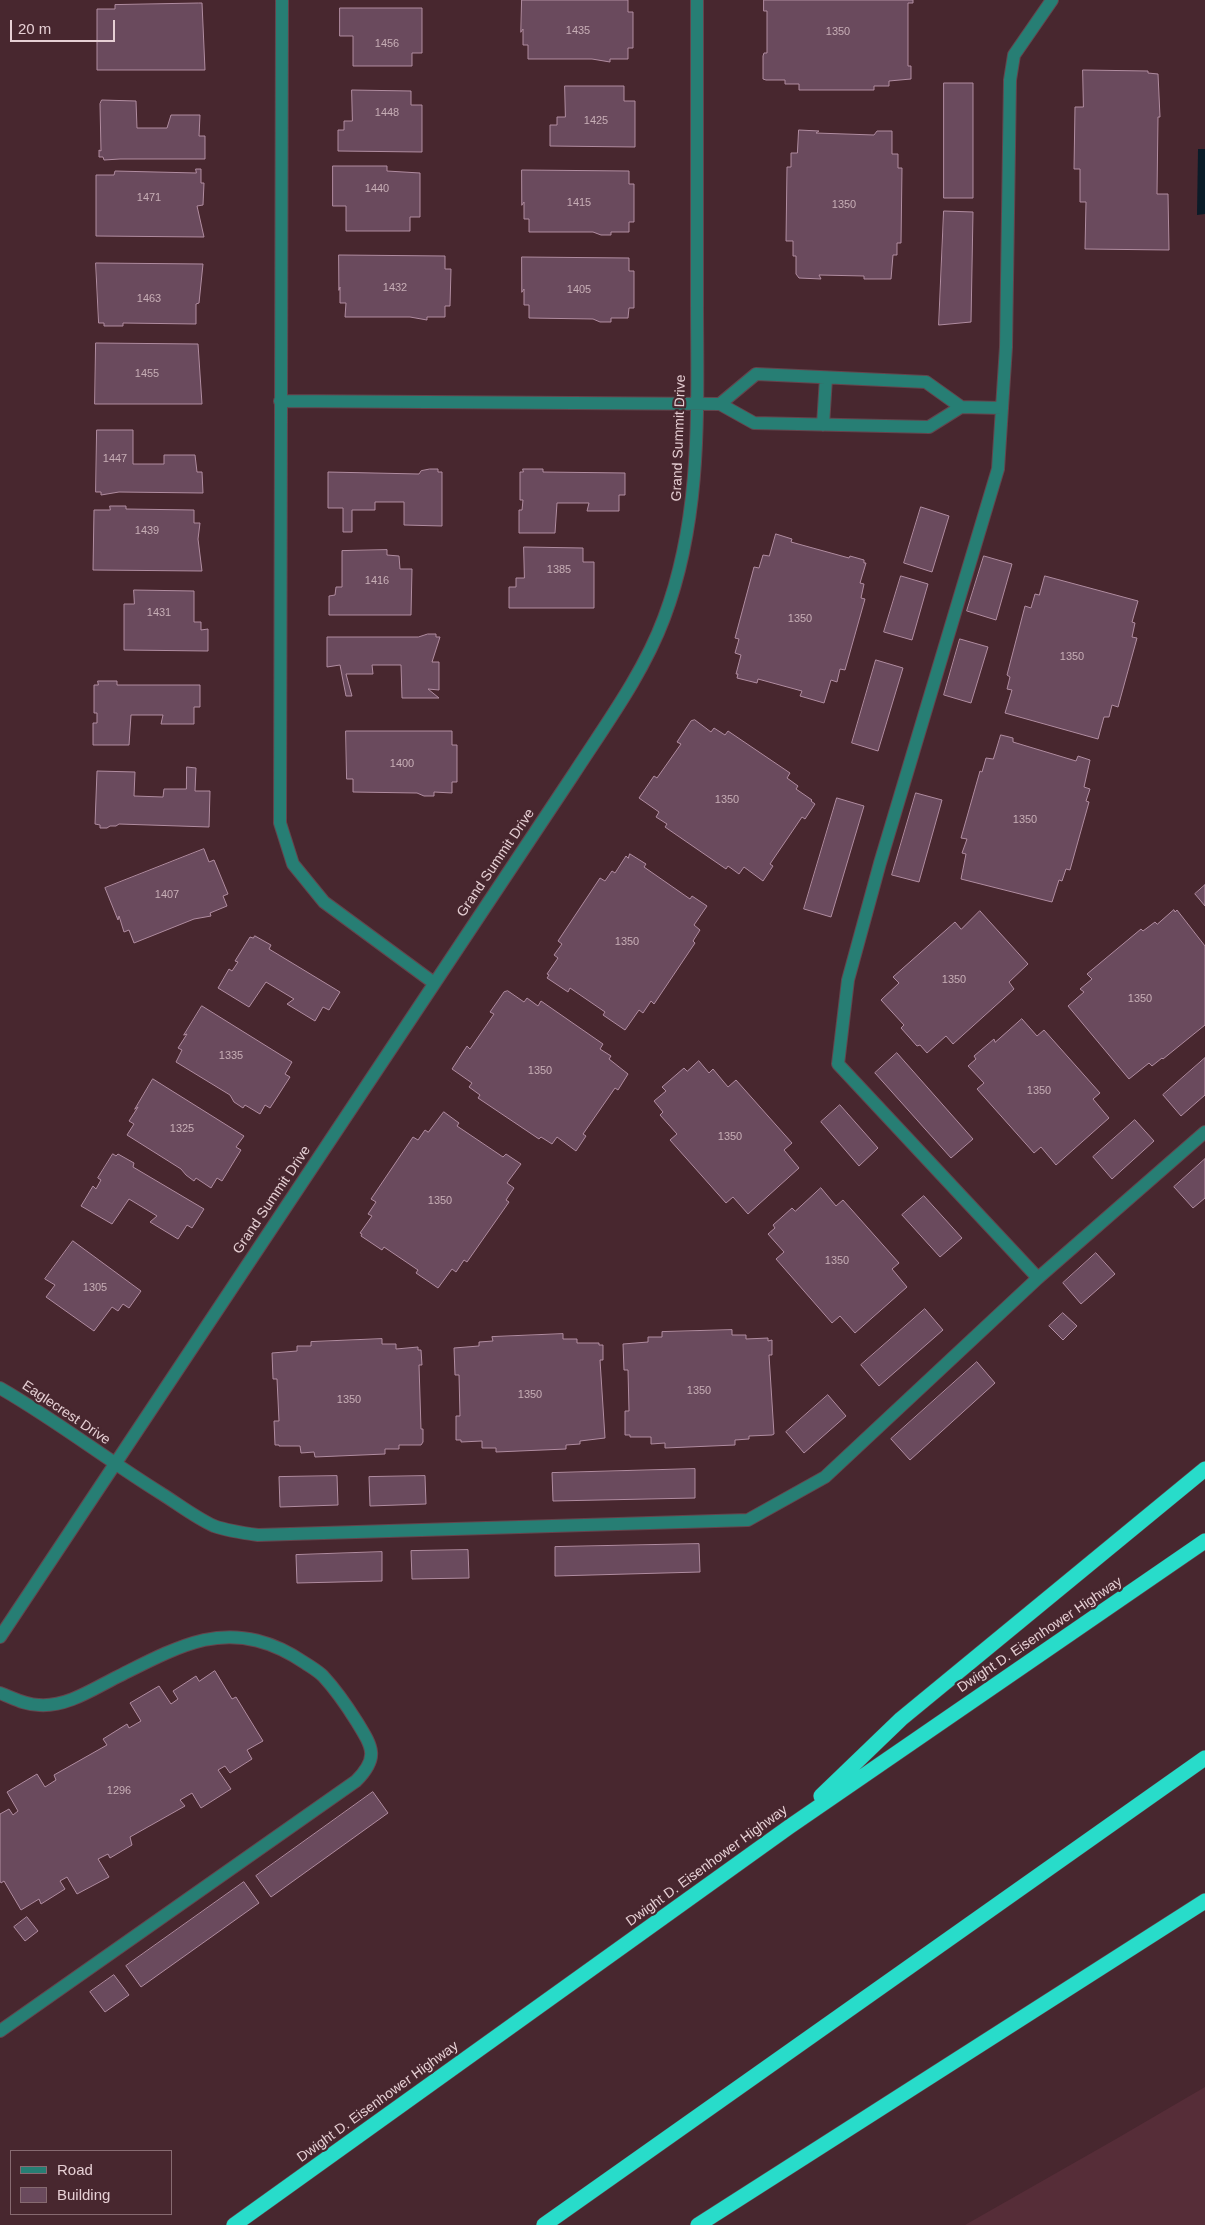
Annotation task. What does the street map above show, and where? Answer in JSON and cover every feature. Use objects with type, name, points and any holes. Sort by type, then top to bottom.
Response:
[{"type":"highway","points":[[789,1827],[900,1720],[1205,1469]]},
{"type":"highway","name":"Dwight D. Eisenhower Highway","points":[[234,2225],[789,1827],[1205,1541]]},
{"type":"highway","points":[[544,2225],[1205,1758]]},
{"type":"highway","points":[[698,2225],[1205,1901]]},
{"type":"street","points":[[282,0],[280,823],[292,864],[324,902],[434,983]]},
{"type":"street","name":"Grand Summit Drive","points":[[0,1637],[634,681],[664,618],[683,558],[694,490],[697,403],[697,0]]},
{"type":"street","points":[[1038,1278],[838,1064],[848,980],[880,863],[998,470],[1006,337],[1010,80],[1014,55],[1052,0]]},
{"type":"street","points":[[720,404],[756,374],[926,382],[961,407]]},
{"type":"street","points":[[823,424],[826,378]]},
{"type":"street","points":[[280,401],[697,403],[720,404],[754,423],[928,428],[961,407],[1002,408]]},
{"type":"street","name":"Eaglecrest Drive","points":[[0,1388],[23,1401],[115,1465],[212,1525],[233,1532],[258,1535],[748,1520],[825,1477],[1038,1278],[1205,1132]]},
{"type":"street","points":[[0,1692],[23,1703],[40,1706],[56,1704],[72,1700],[162,1655],[204,1640],[239,1637],[260,1640],[288,1651],[322,1675],[342,1698],[365,1735],[372,1756],[372,1762],[356,1781],[0,2031]]},
{"type":"shaded area","points":[[1205,2087],[1205,2225],[965,2225],[1116,2139]]},
{"type":"water","points":[[1198,149],[1205,149],[1205,214],[1197,215]]},
{"type":"building","points":[[522,0],[628,0],[628,12],[633,12],[633,48],[628,48],[628,59],[610,59],[610,62],[592,59],[528,59],[528,45],[523,45],[523,29],[521,32]]},
{"type":"building","points":[[764,0],[913,0],[913,3],[908,3],[908,66],[911,66],[911,79],[889,81],[889,86],[874,86],[874,90],[799,90],[799,84],[785,84],[785,80],[763,79],[763,56],[764,53],[767,53],[767,11],[764,11]]},
{"type":"building","points":[[202,3],[205,70],[97,70],[97,9],[115,9],[115,5]]},
{"type":"building","points":[[340,8],[422,8],[422,53],[412,53],[412,66],[353,66],[353,36],[340,36]]},
{"type":"building","points":[[1083,70],[1148,71],[1148,73],[1158,74],[1160,117],[1158,117],[1157,194],[1168,194],[1169,250],[1085,249],[1086,202],[1080,202],[1080,169],[1074,169],[1075,107],[1083,107]]},
{"type":"building","points":[[944,83],[973,83],[973,198],[944,198]]},
{"type":"building","points":[[565,86],[624,86],[624,101],[635,101],[635,147],[550,146],[550,125],[557,125],[557,117],[565,117]]},
{"type":"building","points":[[352,90],[411,91],[411,105],[422,105],[422,152],[338,151],[338,130],[344,130],[344,121],[352,121]]},
{"type":"building","points":[[102,100],[136,101],[137,128],[167,128],[171,115],[200,115],[199,136],[205,136],[205,159],[104,160],[103,157],[99,157],[99,150],[101,151],[100,104]]},
{"type":"building","points":[[799,130],[819,131],[816,133],[874,135],[877,131],[892,131],[892,154],[898,154],[898,168],[902,168],[901,243],[897,243],[897,255],[893,255],[891,279],[819,275],[821,279],[799,278],[796,274],[796,256],[793,256],[793,241],[786,241],[787,167],[791,167],[791,153],[797,153]]},
{"type":"building","points":[[333,166],[387,166],[387,171],[420,173],[420,217],[410,217],[410,231],[346,231],[346,206],[333,206]]},
{"type":"building","points":[[196,169],[201,169],[201,183],[204,183],[203,205],[197,206],[204,237],[96,236],[96,175],[114,175],[115,171],[196,173]]},
{"type":"building","points":[[522,170],[629,171],[629,184],[634,184],[634,222],[629,222],[629,232],[611,232],[611,235],[601,235],[593,232],[529,232],[529,219],[524,219],[524,202],[522,205]]},
{"type":"building","points":[[944,211],[973,212],[971,322],[939,325]]},
{"type":"building","points":[[339,255],[445,256],[445,269],[451,269],[450,306],[445,306],[445,317],[427,317],[427,320],[410,317],[345,317],[346,303],[340,303]]},
{"type":"building","points":[[522,257],[629,258],[629,271],[634,271],[634,308],[629,308],[628,318],[611,318],[611,322],[600,322],[593,319],[529,318],[529,305],[524,305],[524,289],[522,292]]},
{"type":"building","points":[[96,263],[203,264],[199,303],[196,304],[196,324],[123,323],[123,326],[104,326],[104,323],[99,323]]},
{"type":"building","points":[[96,343],[198,344],[202,404],[95,404]]},
{"type":"building","points":[[97,430],[133,430],[133,464],[164,464],[164,455],[195,455],[197,472],[202,472],[203,493],[119,492],[101,495],[101,492],[96,492]]},
{"type":"building","points":[[438,469],[438,472],[442,472],[442,526],[404,525],[404,502],[375,502],[375,510],[352,510],[352,532],[343,532],[343,508],[328,508],[328,472],[419,474],[421,471]]},
{"type":"building","points":[[523,469],[543,469],[543,472],[625,473],[625,495],[619,495],[619,511],[587,511],[589,503],[557,503],[555,533],[519,533],[519,510],[522,510],[523,500],[520,500],[520,472],[523,472]]},
{"type":"building","points":[[110,506],[126,506],[126,509],[194,510],[194,523],[200,523],[198,539],[202,571],[93,570],[94,510],[110,510]]},
{"type":"building","points":[[921,507],[949,516],[932,572],[904,563]]},
{"type":"building","points":[[776,534],[792,539],[791,542],[849,558],[850,556],[864,560],[864,563],[866,563],[860,583],[864,584],[861,598],[865,599],[845,670],[840,669],[837,682],[831,680],[824,703],[800,696],[802,691],[758,679],[757,683],[737,678],[738,674],[736,674],[741,655],[735,653],[739,639],[735,638],[754,567],[759,568],[763,555],[769,556]]},
{"type":"building","points":[[524,547],[583,548],[583,562],[594,562],[594,608],[509,608],[509,587],[516,587],[516,578],[524,578]]},
{"type":"building","points":[[387,550],[387,555],[399,556],[400,569],[412,569],[411,615],[329,615],[329,596],[335,595],[336,587],[342,587],[342,551]]},
{"type":"building","points":[[984,556],[1012,564],[996,620],[967,611]]},
{"type":"building","points":[[901,576],[928,584],[912,640],[884,632]]},
{"type":"building","points":[[1045,576],[1138,601],[1132,622],[1135,623],[1132,637],[1137,638],[1118,707],[1112,705],[1109,717],[1104,717],[1098,739],[1005,713],[1012,690],[1007,689],[1010,677],[1007,675],[1025,606],[1031,608],[1035,594],[1039,595]]},
{"type":"building","points":[[134,590],[194,591],[194,622],[201,622],[201,630],[208,629],[208,651],[124,650],[124,604],[134,604]]},
{"type":"building","points":[[436,634],[436,637],[440,637],[432,662],[439,662],[439,690],[428,689],[439,698],[402,698],[401,665],[372,665],[373,674],[346,674],[352,696],[346,696],[340,665],[327,667],[327,637],[418,637]]},
{"type":"building","points":[[960,639],[988,647],[971,703],[944,695]]},
{"type":"building","points":[[876,660],[903,668],[878,751],[852,743]]},
{"type":"building","points":[[98,681],[117,681],[117,685],[200,685],[200,707],[194,707],[194,724],[161,724],[163,715],[131,715],[129,745],[93,745],[93,723],[97,723],[97,713],[94,713],[94,685],[98,685]]},
{"type":"building","points":[[695,720],[711,732],[714,728],[725,735],[728,731],[790,773],[787,778],[798,786],[796,789],[815,804],[805,819],[802,817],[770,864],[773,866],[763,881],[744,867],[739,874],[728,866],[726,869],[665,827],[667,824],[656,817],[659,812],[639,798],[654,776],[657,778],[681,744],[677,742],[691,721]]},
{"type":"building","points":[[346,731],[452,731],[452,745],[457,745],[457,782],[452,782],[452,793],[434,792],[434,796],[424,796],[417,793],[353,792],[353,779],[347,779]]},
{"type":"building","points":[[1001,735],[1013,738],[1013,742],[1076,761],[1078,756],[1090,760],[1084,787],[1090,789],[1086,801],[1089,802],[1070,870],[1066,869],[1062,881],[1059,880],[1052,902],[961,879],[966,854],[962,853],[967,839],[961,838],[980,771],[982,772],[986,758],[993,759]]},
{"type":"building","points":[[187,767],[196,768],[195,791],[210,791],[209,827],[119,824],[100,828],[100,825],[95,824],[97,771],[135,772],[134,796],[163,797],[164,789],[186,789]]},
{"type":"building","points":[[916,793],[942,800],[919,882],[892,875]]},
{"type":"building","points":[[837,798],[864,806],[831,917],[804,909]]},
{"type":"building","points":[[204,849],[209,862],[214,860],[228,894],[223,896],[227,906],[210,913],[211,916],[194,919],[134,943],[129,930],[124,932],[119,916],[118,920],[105,888]]},
{"type":"building","points":[[630,854],[646,864],[644,867],[690,899],[692,896],[707,906],[694,925],[700,930],[693,941],[695,943],[654,1004],[651,1001],[643,1013],[639,1010],[625,1030],[603,1015],[605,1012],[570,988],[568,992],[547,978],[549,975],[547,974],[558,958],[554,955],[562,944],[558,941],[600,878],[605,881],[612,871],[615,873],[626,856],[628,858]]},
{"type":"building","points":[[1205,885],[1205,906],[1195,894]]},
{"type":"building","points":[[1174,910],[1175,912],[1177,910],[1205,946],[1205,1025],[1163,1059],[1152,1066],[1149,1063],[1129,1079],[1068,1006],[1084,992],[1080,989],[1092,979],[1087,974],[1141,929],[1143,931],[1155,922],[1157,924]]},
{"type":"building","points":[[980,911],[1028,964],[1009,982],[1014,989],[953,1044],[946,1036],[927,1053],[920,1045],[917,1046],[901,1028],[904,1025],[881,1000],[899,983],[893,977],[955,922],[961,929]]},
{"type":"building","points":[[255,936],[271,945],[269,949],[340,992],[329,1010],[323,1007],[315,1021],[287,1004],[294,999],[266,982],[249,1007],[218,988],[229,969],[232,971],[238,962],[235,961],[250,937],[253,938]]},
{"type":"building","points":[[508,991],[524,1002],[527,998],[538,1006],[541,1001],[603,1044],[600,1049],[611,1056],[609,1059],[628,1074],[618,1090],[615,1088],[583,1134],[586,1136],[576,1151],[557,1137],[552,1144],[541,1137],[539,1139],[478,1098],[480,1095],[469,1087],[472,1083],[452,1069],[467,1046],[470,1049],[494,1014],[490,1012],[504,992]]},
{"type":"building","points":[[202,1006],[292,1062],[285,1074],[290,1077],[270,1108],[265,1105],[260,1114],[245,1105],[243,1108],[234,1102],[230,1095],[176,1062],[182,1050],[178,1048],[187,1034],[184,1035]]},
{"type":"building","points":[[1022,1019],[1037,1036],[1044,1030],[1100,1093],[1093,1099],[1109,1118],[1056,1165],[1041,1147],[1034,1153],[977,1089],[984,1083],[968,1066],[976,1059],[974,1056],[994,1039],[995,1042]]},
{"type":"building","points":[[897,1053],[973,1139],[951,1158],[875,1073]]},
{"type":"building","points":[[1205,1058],[1205,1095],[1181,1116],[1163,1095]]},
{"type":"building","points":[[699,1061],[709,1073],[713,1069],[728,1087],[736,1080],[792,1143],[784,1150],[799,1168],[748,1214],[733,1197],[726,1203],[670,1140],[677,1134],[660,1115],[663,1112],[654,1101],[666,1091],[662,1087],[684,1068],[687,1071]]},
{"type":"building","points":[[153,1079],[244,1136],[236,1147],[241,1150],[222,1181],[217,1178],[211,1188],[196,1178],[194,1181],[181,1169],[127,1135],[134,1124],[129,1121]]},
{"type":"building","points":[[840,1105],[878,1148],[859,1166],[821,1122]]},
{"type":"building","points":[[444,1112],[459,1123],[457,1126],[503,1157],[506,1154],[521,1164],[507,1183],[514,1188],[506,1200],[509,1202],[467,1262],[464,1260],[456,1272],[452,1269],[438,1288],[416,1273],[418,1270],[384,1247],[382,1250],[361,1236],[362,1234],[360,1233],[372,1216],[368,1214],[376,1202],[371,1199],[413,1137],[418,1140],[425,1130],[428,1132]]},
{"type":"building","points":[[1135,1120],[1154,1141],[1112,1179],[1093,1157]]},
{"type":"building","points":[[113,1154],[116,1156],[118,1154],[134,1163],[133,1167],[204,1209],[192,1228],[187,1225],[178,1239],[150,1222],[157,1216],[129,1199],[112,1224],[81,1206],[93,1186],[96,1189],[101,1180],[98,1178]]},
{"type":"building","points":[[1205,1159],[1205,1198],[1193,1208],[1174,1187]]},
{"type":"building","points":[[821,1188],[836,1206],[843,1200],[899,1263],[892,1269],[907,1287],[855,1333],[840,1316],[832,1323],[776,1259],[784,1252],[768,1234],[775,1228],[773,1225],[792,1208],[795,1211]]},
{"type":"building","points":[[924,1196],[962,1238],[940,1257],[902,1215]]},
{"type":"building","points":[[73,1241],[141,1291],[129,1308],[123,1304],[118,1311],[112,1307],[94,1331],[46,1297],[55,1285],[45,1279]]},
{"type":"building","points":[[1096,1253],[1115,1274],[1081,1304],[1063,1283]]},
{"type":"building","points":[[925,1309],[943,1330],[879,1386],[861,1365]]},
{"type":"building","points":[[1063,1313],[1077,1326],[1063,1340],[1049,1326]]},
{"type":"building","points":[[732,1330],[732,1335],[746,1335],[746,1339],[768,1338],[768,1341],[772,1340],[772,1355],[769,1355],[774,1434],[749,1436],[749,1439],[735,1440],[735,1445],[665,1448],[665,1443],[651,1444],[651,1437],[630,1437],[630,1435],[625,1435],[625,1411],[629,1411],[628,1370],[624,1370],[623,1344],[648,1342],[648,1337],[662,1337],[662,1332]]},
{"type":"building","points":[[563,1334],[563,1339],[577,1339],[577,1343],[599,1343],[599,1345],[603,1345],[603,1360],[600,1360],[605,1438],[580,1441],[580,1444],[566,1445],[566,1449],[496,1452],[496,1448],[482,1448],[482,1441],[461,1442],[461,1440],[456,1440],[456,1416],[460,1416],[459,1375],[455,1375],[454,1348],[479,1346],[479,1342],[493,1341],[492,1337]]},
{"type":"building","points":[[382,1339],[382,1344],[396,1344],[396,1349],[418,1347],[418,1350],[421,1350],[422,1365],[419,1365],[423,1442],[421,1445],[399,1445],[399,1449],[385,1449],[385,1454],[315,1457],[314,1452],[301,1453],[300,1446],[275,1445],[274,1421],[279,1421],[277,1379],[273,1379],[272,1353],[297,1351],[297,1346],[311,1346],[311,1342]]},
{"type":"building","points":[[977,1362],[995,1383],[910,1460],[891,1439]]},
{"type":"building","points":[[828,1395],[846,1416],[804,1453],[786,1432]]},
{"type":"building","points":[[695,1469],[695,1498],[553,1501],[552,1473]]},
{"type":"building","points":[[337,1476],[338,1505],[280,1507],[279,1477]]},
{"type":"building","points":[[425,1476],[426,1504],[370,1506],[369,1477]]},
{"type":"building","points":[[699,1544],[700,1572],[555,1576],[555,1547]]},
{"type":"building","points":[[468,1550],[469,1578],[412,1579],[411,1551]]},
{"type":"building","points":[[382,1552],[382,1581],[297,1583],[296,1555]]},
{"type":"building","points":[[215,1671],[232,1699],[236,1697],[263,1741],[247,1750],[252,1759],[230,1773],[225,1766],[218,1770],[231,1789],[201,1808],[192,1793],[180,1800],[185,1806],[130,1837],[132,1845],[110,1858],[108,1854],[98,1859],[109,1877],[77,1894],[67,1877],[60,1881],[65,1889],[41,1904],[39,1899],[21,1910],[4,1881],[1,1883],[0,1881],[0,1814],[9,1809],[13,1815],[18,1811],[7,1792],[37,1774],[45,1787],[56,1780],[54,1775],[107,1745],[103,1739],[127,1724],[129,1728],[141,1721],[130,1703],[159,1686],[171,1704],[178,1699],[173,1691],[196,1676],[199,1681]]},
{"type":"building","points":[[373,1792],[388,1813],[271,1897],[256,1876]]},
{"type":"building","points":[[244,1882],[259,1903],[141,1987],[126,1966]]},
{"type":"building","points":[[27,1917],[38,1931],[25,1941],[14,1927]]},
{"type":"building","points":[[114,1975],[129,1995],[105,2012],[90,1992]]}]
